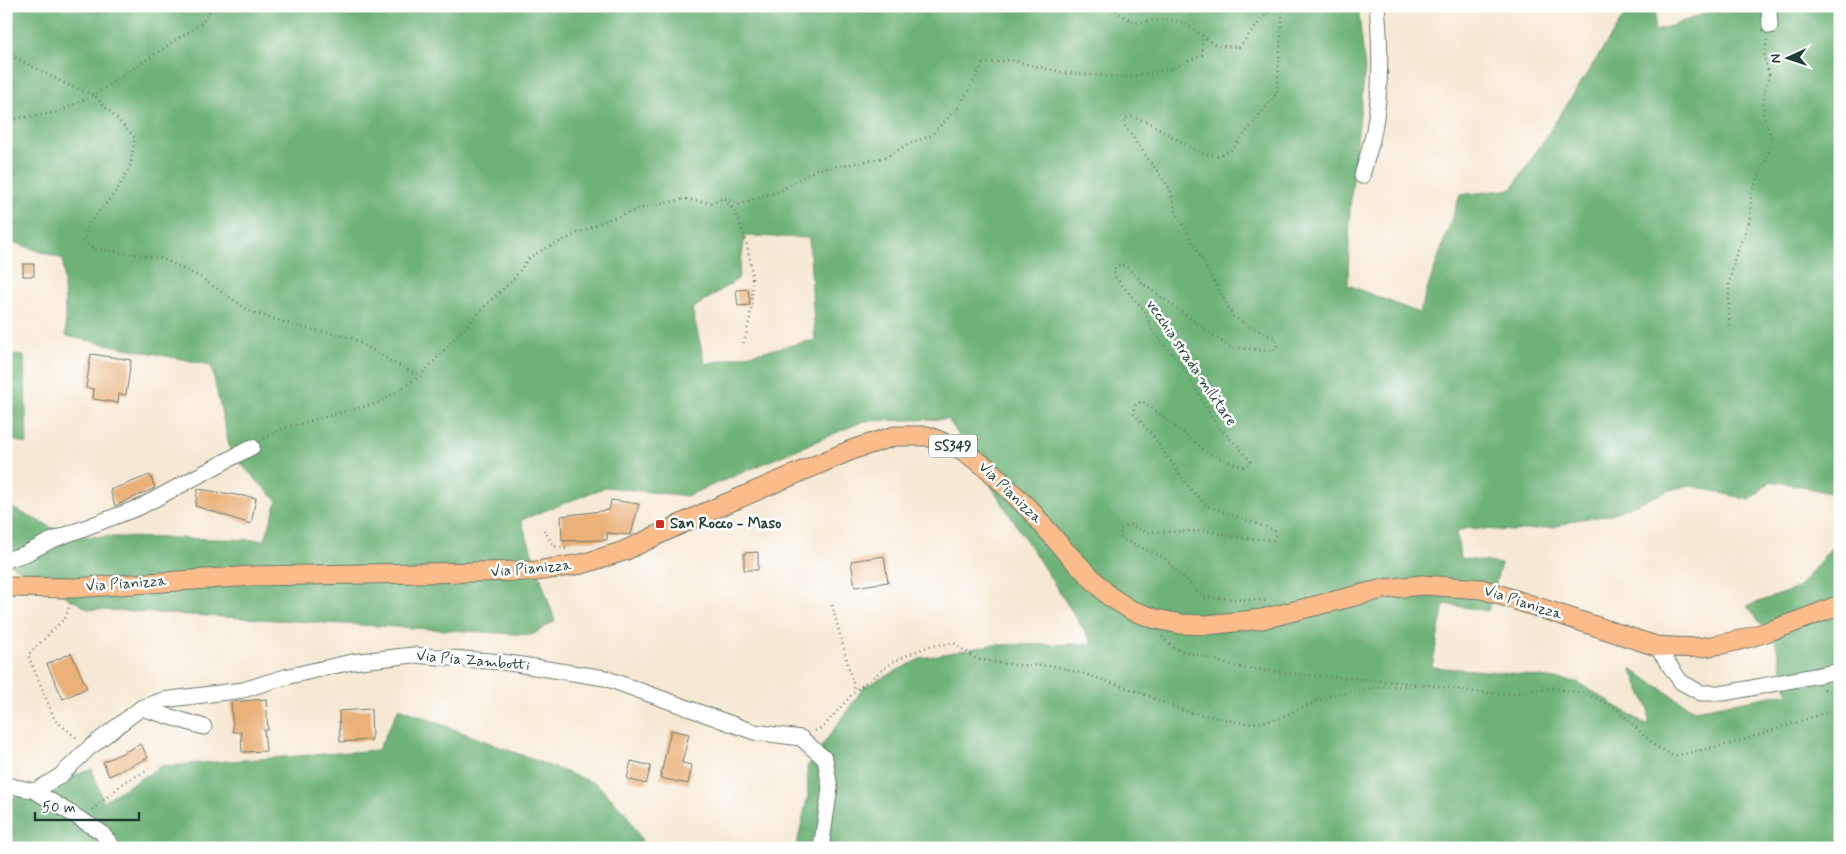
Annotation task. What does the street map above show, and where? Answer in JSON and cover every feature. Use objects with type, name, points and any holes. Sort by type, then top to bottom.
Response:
[{"type":"main road","name":"Via Pianizza","points":[[6,587],[74,588],[252,576],[536,571],[582,564],[624,551],[702,514],[854,449],[895,436],[927,436],[962,450],[987,468],[1032,512],[1064,550],[1109,596],[1131,610],[1156,619],[1181,624],[1207,625],[1262,619],[1383,589],[1422,585],[1482,589],[1656,646],[1691,647],[1711,646],[1730,642],[1840,605]]},
{"type":"street","points":[[1362,176],[1374,131],[1380,84],[1380,34],[1377,6]]},
{"type":"street","points":[[1770,6],[1770,26]]},
{"type":"street","points":[[6,560],[140,507],[252,447]]},
{"type":"street","points":[[1656,646],[1681,682],[1701,693],[1725,693],[1840,671]]},
{"type":"street","name":"Via Pia Zambotti","points":[[35,791],[60,776],[88,748],[141,708],[163,700],[243,690],[285,677],[352,662],[413,655],[502,662],[605,678],[754,732],[801,738]]},
{"type":"street","points":[[141,708],[204,727]]},
{"type":"street","points":[[801,738],[825,759],[827,768],[829,796],[821,848]]},
{"type":"street","points":[[6,785],[35,791],[101,832],[114,848]]},
{"type":"path","points":[[6,120],[58,112],[94,95],[203,22],[213,6]]},
{"type":"path","points":[[1113,6],[1116,12],[1135,23],[1164,19],[1183,22],[1217,46],[1239,47],[1273,6]]},
{"type":"path","name":"vecchia strada militare","points":[[1269,601],[1203,597],[1163,557],[1121,539],[1120,529],[1130,525],[1146,532],[1208,531],[1241,538],[1273,540],[1276,534],[1274,530],[1207,506],[1190,489],[1152,435],[1133,413],[1135,405],[1142,401],[1209,454],[1244,467],[1248,466],[1251,462],[1238,446],[1216,425],[1182,365],[1154,332],[1145,311],[1115,277],[1114,269],[1122,264],[1128,268],[1145,285],[1229,347],[1272,350],[1277,347],[1275,338],[1248,326],[1234,316],[1176,212],[1170,189],[1124,125],[1126,118],[1132,116],[1148,122],[1200,153],[1216,156],[1232,149],[1277,94],[1283,6]]},
{"type":"path","points":[[1729,325],[1729,283],[1735,258],[1750,220],[1751,193],[1765,162],[1772,140],[1763,113],[1764,92],[1769,74],[1764,58],[1770,26]]},
{"type":"path","points":[[252,447],[283,428],[381,402],[420,376],[488,303],[513,280],[528,259],[604,221],[643,208],[685,200],[711,203],[724,198],[739,204],[780,191],[817,169],[886,157],[910,143],[930,136],[959,107],[983,64],[1010,60],[1066,73],[1126,77],[1175,67],[1202,54],[1202,35]]},
{"type":"path","points":[[6,53],[68,85],[94,95],[135,138],[130,167],[115,194],[90,222],[83,240],[94,249],[161,258],[200,277],[252,312],[300,327],[350,337],[420,376]]},
{"type":"path","points":[[724,198],[738,217],[748,249],[753,292],[748,331],[743,344]]},
{"type":"path","points":[[544,530],[554,546],[574,550]]},
{"type":"path","points":[[74,588],[66,617],[28,655],[54,720],[88,748]]},
{"type":"path","points":[[832,604],[855,691]]},
{"type":"path","points":[[1160,635],[1174,648],[1237,667],[1428,685],[1476,692],[1509,694],[1552,688],[1588,694],[1615,708],[1655,746],[1674,756],[1734,743],[1840,708]]},
{"type":"path","points":[[801,738],[824,726],[855,691],[894,662],[929,646],[954,643],[976,659],[1014,665],[1054,666],[1139,692],[1184,711],[1248,724],[1274,720],[1328,696],[1377,687],[1428,685]]},
{"type":"path","points":[[82,819],[126,781],[149,770]]},
{"type":"green space","points":[[6,6],[1358,6],[1365,69],[1350,207],[1348,285],[1419,313],[1460,195],[1512,189],[1630,7],[1656,6],[1654,32],[1725,6],[1801,12],[1803,6],[1840,6],[1840,496],[1802,486],[1771,481],[1750,500],[1688,485],[1609,515],[1576,520],[1555,527],[1513,531],[1469,528],[1457,531],[1460,558],[1501,564],[1488,611],[1444,604],[1432,667],[1512,673],[1577,682],[1649,726],[1649,710],[1631,669],[1694,710],[1788,693],[1775,641],[1747,606],[1798,588],[1840,537],[1840,848],[796,848],[808,795],[807,767],[864,687],[922,658],[991,645],[1093,644],[948,419],[864,421],[687,496],[606,487],[521,520],[555,621],[532,635],[88,609],[6,562],[6,505],[69,536],[265,540],[277,501],[231,454],[211,365],[66,336],[63,259],[6,240]],"holes":[[[745,236],[809,238],[815,340],[705,364],[692,309],[738,279]]]},
{"type":"green space","points":[[6,353],[24,356],[27,444],[6,438]]},
{"type":"green space","points":[[399,708],[597,784],[626,813],[646,848],[6,848],[6,800],[92,769],[103,801],[162,766],[378,750]]},
{"type":"building","points":[[23,264],[34,264],[34,276],[23,276]]},
{"type":"building","points":[[748,289],[750,305],[738,306],[736,290]]},
{"type":"building","points":[[91,354],[131,360],[126,395],[119,394],[118,403],[93,399],[94,389],[86,388]]},
{"type":"building","points":[[150,475],[155,488],[115,506],[110,490]]},
{"type":"building","points":[[198,489],[256,498],[251,524],[195,506]]},
{"type":"building","points":[[611,500],[639,504],[631,535],[607,533],[607,540],[562,541],[561,516],[609,510]]},
{"type":"building","points":[[758,552],[758,570],[744,570],[744,553]]},
{"type":"building","points":[[884,556],[888,582],[855,587],[851,561]]},
{"type":"building","points":[[71,653],[87,688],[63,699],[47,664]]},
{"type":"building","points":[[266,699],[268,730],[264,730],[266,751],[242,752],[241,732],[233,732],[231,702]]},
{"type":"building","points":[[371,709],[372,740],[340,742],[339,711]]},
{"type":"building","points":[[671,730],[689,734],[682,763],[692,765],[688,784],[660,778]]},
{"type":"building","points":[[141,744],[148,758],[109,776],[103,762]]},
{"type":"building","points":[[631,761],[651,766],[646,784],[627,779]]},
{"type":"place","name":"San Rocco - Maso","points":[[660,524]]}]
